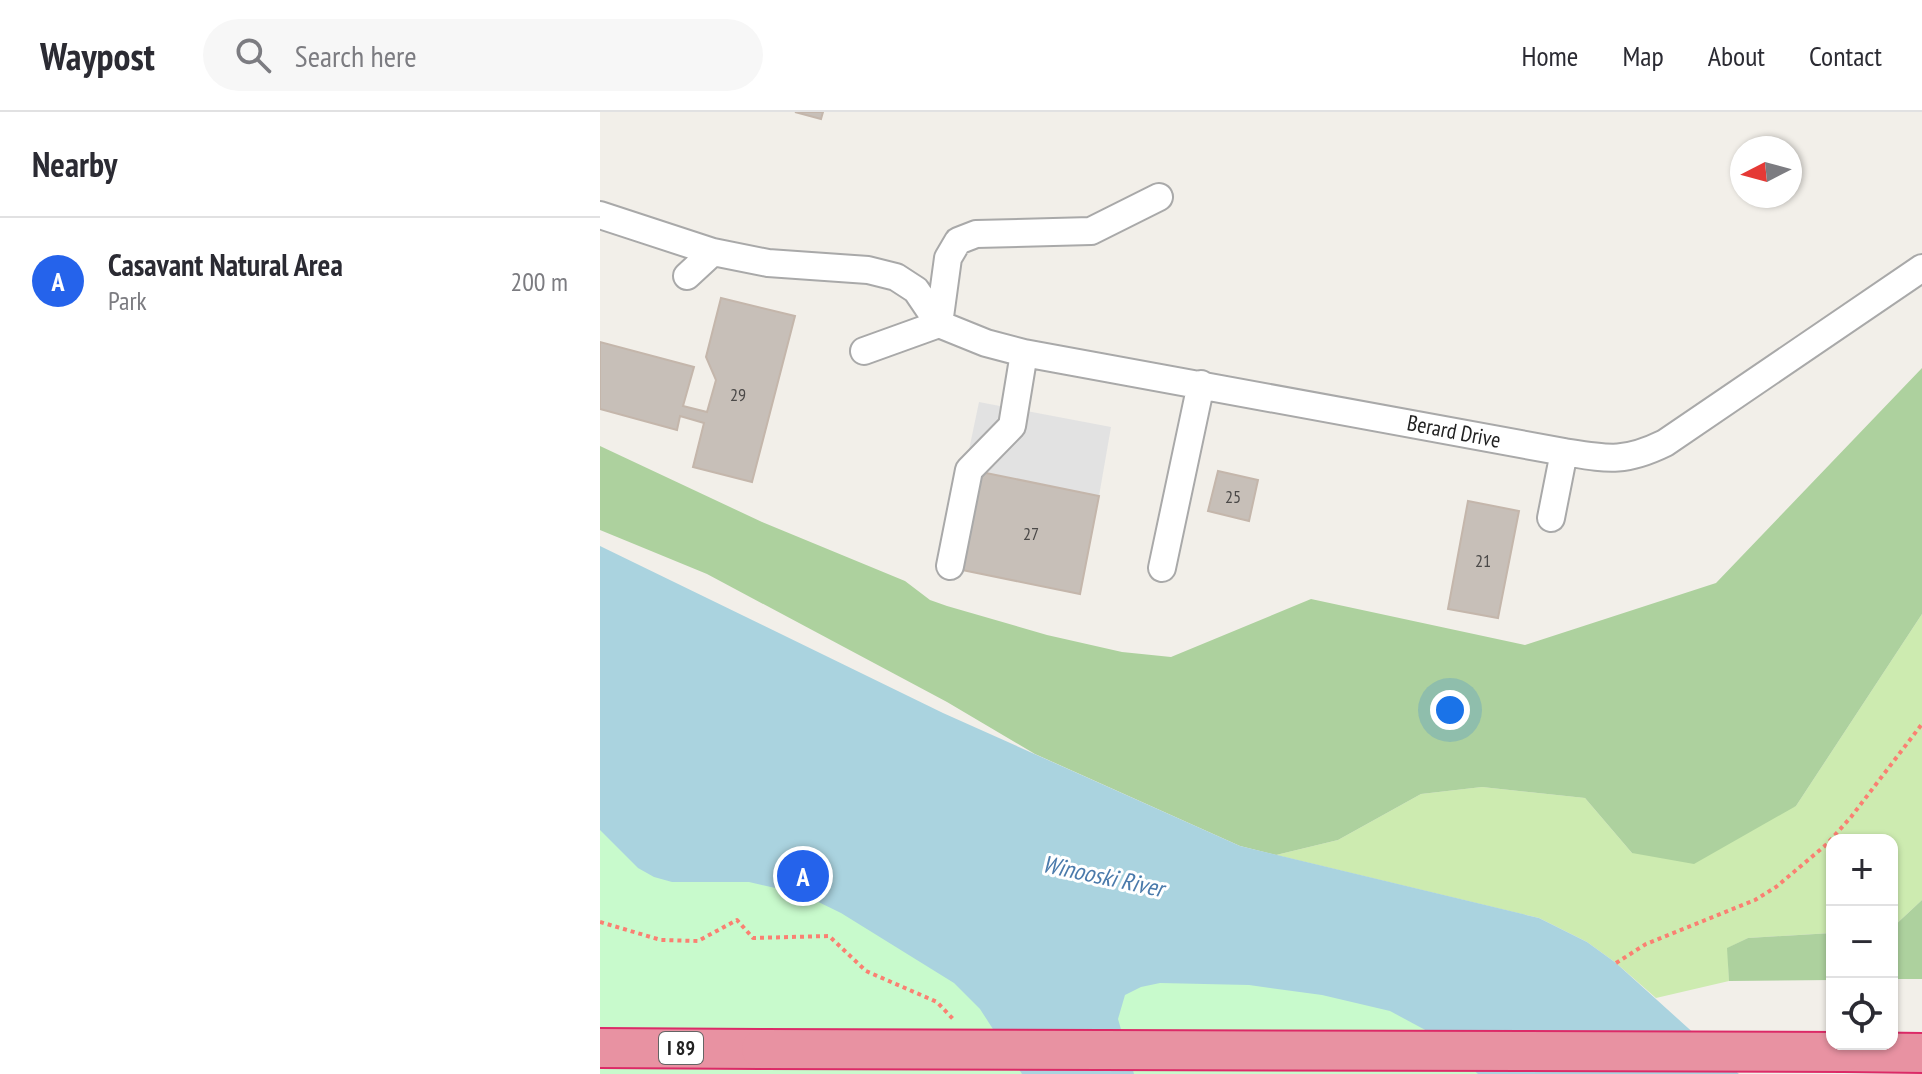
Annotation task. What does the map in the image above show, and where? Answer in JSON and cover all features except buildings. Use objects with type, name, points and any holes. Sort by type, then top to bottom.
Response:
[{"type":"highway","name":"I 89","points":[[600,1048],[1922,1053]]},
{"type":"street","points":[[939,324],[948,258],[958,241],[976,234],[1091,231],[1159,197]]},
{"type":"street","points":[[600,215],[713,252],[768,263],[868,270],[896,277],[916,290],[939,324]]},
{"type":"street","points":[[687,276],[713,252]]},
{"type":"street","name":"Berard Drive","points":[[939,324],[986,343],[1024,353],[1564,452],[1621,459],[1643,454],[1665,443],[1922,268]]},
{"type":"street","points":[[864,351],[939,324]]},
{"type":"street","points":[[950,566],[969,470],[1012,426],[1024,353]]},
{"type":"street","points":[[1162,568],[1201,384]]},
{"type":"street","points":[[1551,518],[1564,452]]},
{"type":"path","points":[[1616,963],[1646,944],[1755,900],[1776,887],[1827,844],[1922,724]]},
{"type":"path","points":[[600,922],[661,940],[698,941],[737,920],[753,938],[829,936],[866,971],[937,1002],[956,1022]]},
{"type":"green space","points":[[1922,368],[1922,614],[1796,806],[1694,864],[1632,853],[1585,798],[1482,787],[1421,794],[1338,840],[1276,855],[1240,846],[1035,754],[947,702],[707,574],[600,530],[600,446],[762,522],[905,581],[930,600],[1047,635],[1122,652],[1171,657],[1311,599],[1525,645],[1716,583]]},
{"type":"green space","points":[[1922,614],[1922,900],[1898,922],[1898,834],[1826,834],[1826,933],[1748,938],[1728,948],[1729,981],[1656,998],[1587,942],[1539,918],[1276,855],[1338,840],[1421,794],[1482,787],[1585,798],[1632,853],[1796,806]]},
{"type":"green space","points":[[600,742],[1236,925],[1521,1074],[600,1074]]},
{"type":"green space","points":[[1922,900],[1922,979],[1898,979],[1898,922]]},
{"type":"green space","points":[[1826,933],[1826,980],[1729,981],[1727,948],[1748,938]]},
{"type":"shaded area","points":[[979,402],[1111,427],[1099,496],[965,469]]},
{"type":"water","name":"Winooski River","points":[[600,546],[943,713],[1240,846],[1539,918],[1587,942],[1616,963],[1739,1074],[1478,1074],[1429,1032],[1390,1011],[1322,995],[1249,985],[1160,983],[1125,995],[1118,1019],[1134,1074],[1022,1074],[980,1009],[954,983],[841,913],[802,894],[749,882],[672,882],[654,877],[638,868],[600,830]]},
{"type":"place","name":"Casavant Natural Area","points":[[803,876]]}]
